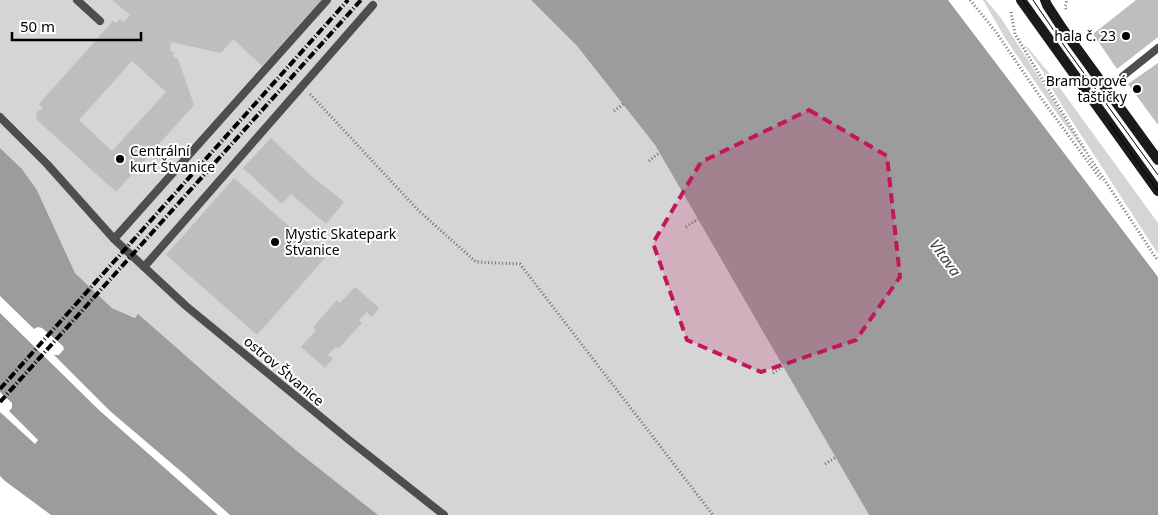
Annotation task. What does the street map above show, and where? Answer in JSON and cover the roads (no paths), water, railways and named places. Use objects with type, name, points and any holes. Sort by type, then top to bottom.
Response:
[{"type":"street","points":[[1021,0],[1158,191]]},
{"type":"street","points":[[1045,0],[1062,28],[1158,160]]},
{"type":"lane","points":[[78,0],[100,21]]},
{"type":"lane","points":[[114,239],[328,0]]},
{"type":"lane","points":[[144,267],[373,5]]},
{"type":"lane","points":[[1123,76],[1158,48]]},
{"type":"lane","name":"ostrov Štvanice","points":[[0,117],[47,164],[114,239],[186,306],[349,440],[444,515]]},
{"type":"water","name":"Vltava","points":[[531,0],[948,0],[1158,277],[1158,515],[869,515],[655,145],[577,46]]},
{"type":"water","points":[[0,148],[22,169],[37,190],[75,273],[112,308],[135,318],[138,314],[297,451],[378,515],[230,515],[110,411],[54,355],[59,355],[64,349],[63,346],[42,328],[34,329],[0,296]]},
{"type":"water","points":[[0,313],[100,411],[218,515],[51,515],[5,481],[0,476],[0,412],[35,444],[38,440],[9,411],[12,408],[12,403],[0,392]]},
{"type":"tram line","points":[[1023,0],[1031,13]]},
{"type":"tram line","points":[[1033,0],[1158,175]]},
{"type":"tram line","points":[[1109,122],[1158,191]]},
{"type":"railway","points":[[0,389],[348,0]]},
{"type":"railway","points":[[0,402],[361,0]]},
{"type":"place","name":"hala č. 23","points":[[1126,36]]},
{"type":"place","name":"Bramborové taštičky","points":[[1137,89]]},
{"type":"place","name":"Centrální kurt Štvanice","points":[[120,159]]},
{"type":"place","name":"Mystic Skatepark Štvanice","points":[[275,242]]}]
